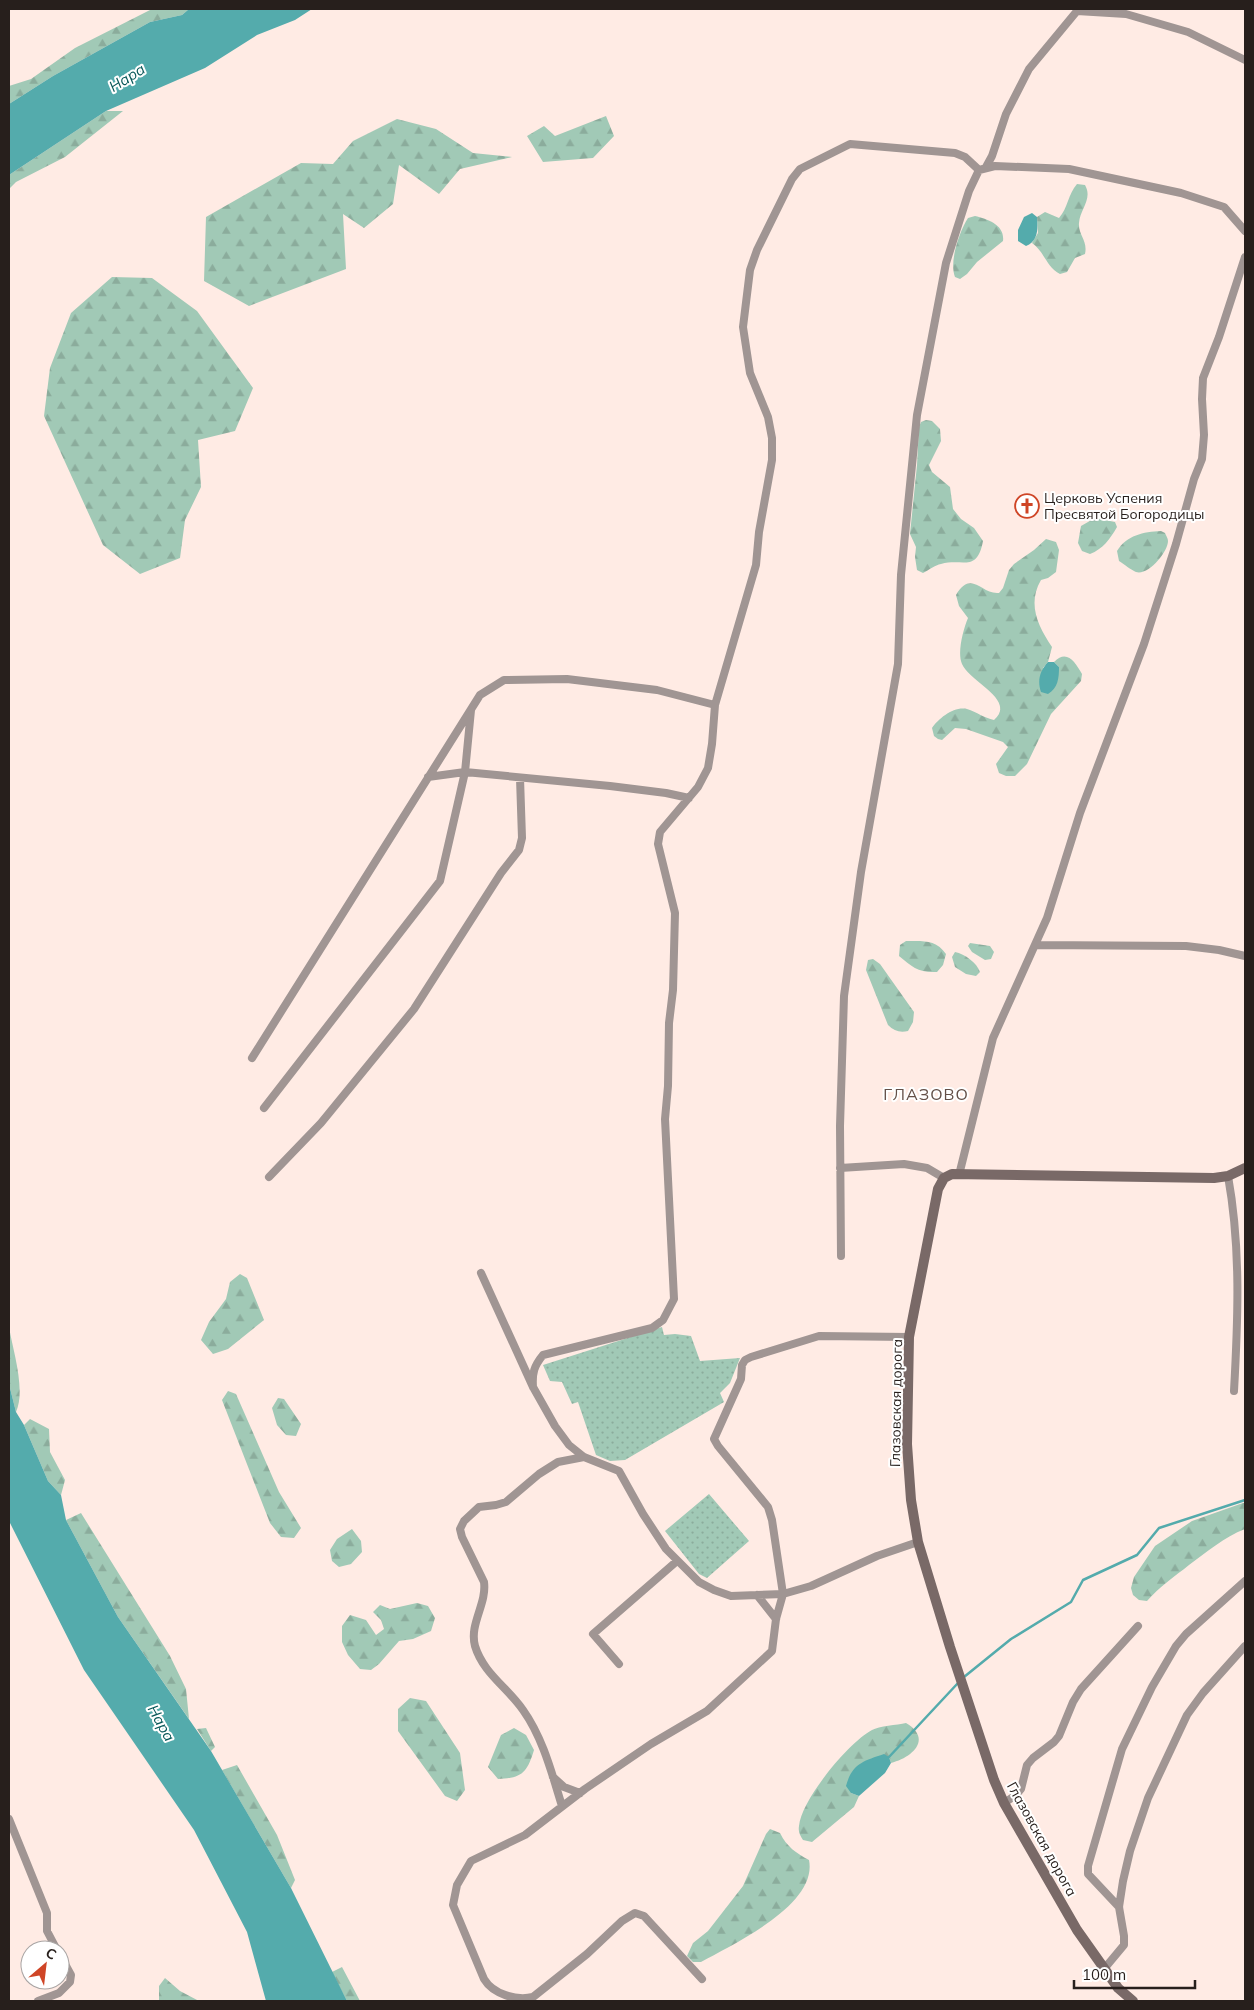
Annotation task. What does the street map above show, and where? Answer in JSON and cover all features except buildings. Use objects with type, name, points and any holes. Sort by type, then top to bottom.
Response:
[{"type":"street","points":[[841,1256],[840,1168],[844,996],[861,872],[898,664],[901,575],[916,415],[946,263],[969,191],[992,156],[1006,114],[1029,69],[1077,11],[1126,14],[1188,32],[1245,60]]},
{"type":"street","points":[[534,1387],[533,1371],[543,1355],[652,1328],[663,1320],[674,1299],[664,1119],[668,1086],[669,1023],[673,990],[675,913],[658,844],[660,832],[698,787],[708,768],[715,705],[754,572],[772,460],[772,438],[768,417],[750,372],[743,327],[750,270],[757,250],[777,206],[792,179],[800,169],[850,144],[955,153],[965,156],[982,169]]},
{"type":"street","points":[[982,169],[995,166],[1069,170],[1181,193],[1224,208],[1245,230]]},
{"type":"street","points":[[959,1175],[993,1038],[1036,945],[1086,797],[1144,644],[1176,544],[1194,479],[1202,459],[1204,435],[1203,378],[1219,337],[1245,257]]},
{"type":"street","points":[[252,1058],[480,695],[504,680],[567,679],[657,690],[715,705]]},
{"type":"street","points":[[264,1108],[440,881],[465,772],[471,708]]},
{"type":"street","points":[[428,777],[465,772],[657,792],[689,798]]},
{"type":"street","points":[[269,1177],[321,1123],[404,1022],[501,873],[519,850],[522,838],[520,778]]},
{"type":"street","points":[[1036,945],[1186,946],[1245,956]]},
{"type":"street","points":[[840,1168],[904,1164],[927,1168],[944,1178],[952,1174],[1207,1178],[1228,1176],[1245,1168]]},
{"type":"street","points":[[1228,1176],[1235,1211],[1238,1253],[1239,1306],[1234,1391]]},
{"type":"street","name":"Глазовская дорога","points":[[944,1178],[938,1189],[910,1337],[907,1444],[911,1500],[918,1542],[962,1685],[994,1780],[1004,1803],[1077,1930],[1122,1997],[1134,2001]]},
{"type":"street","points":[[481,1273],[534,1387],[564,1439],[584,1456],[619,1471],[643,1514],[666,1549],[699,1582],[731,1596],[783,1594],[811,1586],[877,1556],[918,1542]]},
{"type":"street","points":[[702,1979],[644,1916],[635,1914],[622,1921],[587,1954],[532,1996],[523,1999],[494,1991],[489,1987],[453,1906],[457,1885],[471,1861],[525,1835],[580,1793],[651,1744],[706,1710],[772,1651],[776,1619],[783,1594],[772,1520],[768,1507],[714,1439],[741,1379],[742,1365],[745,1360],[751,1356],[819,1336],[910,1337]]},
{"type":"street","points":[[562,1806],[553,1777],[532,1724],[522,1708],[487,1669],[476,1648],[473,1634],[486,1590],[460,1529],[464,1521],[479,1507],[506,1502],[514,1497],[525,1484],[558,1462],[584,1456]]},
{"type":"street","points":[[618,1664],[593,1634],[677,1561]]},
{"type":"street","points":[[1119,1907],[1088,1874],[1088,1866],[1122,1749],[1152,1687],[1176,1646],[1186,1634],[1245,1581]]},
{"type":"street","points":[[757,1595],[776,1619]]},
{"type":"street","points":[[1004,1803],[1016,1796],[1021,1789],[1027,1765],[1059,1736],[1068,1711],[1081,1689],[1138,1626]]},
{"type":"street","points":[[1104,1969],[1124,1945],[1119,1907],[1130,1851],[1148,1798],[1187,1715],[1203,1693],[1245,1646]]},
{"type":"street","points":[[553,1777],[564,1787],[580,1793]]},
{"type":"street","points":[[9,1819],[47,1913],[47,1931],[52,1940]]},
{"type":"street","points":[[38,2001],[62,1990]]},
{"type":"green space","points":[[152,9],[189,9],[182,15],[150,22],[53,76],[9,104],[9,86],[31,79],[75,48]]},
{"type":"green space","points":[[106,111],[123,111],[65,157],[16,182],[9,189],[9,175]]},
{"type":"green space","points":[[606,116],[614,136],[593,158],[543,162],[527,136],[544,126],[555,136]]},
{"type":"green space","points":[[397,119],[436,129],[473,153],[512,157],[460,169],[439,194],[399,165],[393,204],[364,228],[343,214],[346,269],[249,306],[204,281],[206,217],[301,163],[333,164],[353,141]]},
{"type":"green space","points":[[1077,184],[1085,185],[1088,195],[1079,223],[1086,249],[1085,254],[1075,258],[1067,272],[1060,274],[1052,268],[1040,250],[1032,243],[1038,233],[1037,217],[1045,212],[1059,218]]},
{"type":"green space","points":[[975,216],[995,224],[1003,235],[1003,241],[960,279],[955,277],[953,271],[954,255],[961,231],[968,218]]},
{"type":"green space","points":[[112,277],[152,278],[197,311],[253,388],[235,431],[198,440],[201,487],[185,520],[180,558],[140,574],[103,545],[44,416],[50,368],[71,313]]},
{"type":"green space","points":[[926,420],[932,421],[940,429],[941,441],[929,465],[932,472],[950,487],[953,509],[961,519],[974,528],[983,541],[977,557],[973,561],[934,566],[923,573],[917,570],[916,547],[910,534],[919,427],[921,422]]},
{"type":"green space","points":[[1095,518],[1115,522],[1117,527],[1106,543],[1090,554],[1082,551],[1078,543],[1081,526]]},
{"type":"green space","points":[[1161,531],[1165,533],[1167,538],[1167,546],[1161,557],[1151,567],[1141,572],[1136,572],[1119,561],[1117,551],[1126,541],[1136,535]]},
{"type":"green space","points":[[1046,539],[1056,542],[1059,550],[1056,572],[1048,578],[1041,580],[1035,598],[1036,615],[1042,631],[1052,647],[1048,662],[1043,668],[1059,667],[1054,662],[1059,658],[1067,657],[1082,674],[1081,681],[1051,714],[1027,764],[1015,776],[1006,776],[999,773],[996,764],[1008,747],[1003,742],[966,729],[955,728],[942,740],[934,736],[932,728],[939,720],[957,709],[967,709],[994,720],[1000,713],[1000,705],[996,698],[962,664],[960,648],[968,618],[959,606],[956,595],[967,584],[972,583],[993,593],[999,593],[1003,588],[1009,570],[1014,564]]},
{"type":"green space","points":[[906,941],[928,942],[938,946],[946,954],[943,965],[937,972],[920,970],[912,966],[899,956],[900,945]]},
{"type":"green space","points":[[970,943],[990,946],[994,952],[991,959],[985,960],[972,952],[968,946]]},
{"type":"green space","points":[[955,952],[970,959],[980,972],[976,976],[966,974],[955,967],[952,957]]},
{"type":"green space","points":[[873,959],[880,964],[914,1012],[913,1022],[908,1031],[897,1031],[888,1025],[866,970],[868,960]]},
{"type":"green space","points":[[240,1274],[247,1278],[264,1320],[228,1349],[213,1354],[201,1340],[209,1322],[226,1299],[230,1282]]},
{"type":"green space","points":[[9,1327],[16,1359],[20,1393],[16,1412],[9,1384]]},
{"type":"green space","points":[[662,1327],[664,1335],[691,1336],[700,1361],[740,1358],[730,1383],[720,1393],[724,1402],[625,1460],[610,1461],[596,1455],[578,1402],[572,1404],[562,1382],[550,1381],[543,1365]]},
{"type":"green space","points":[[228,1391],[236,1394],[279,1492],[301,1528],[294,1538],[281,1537],[270,1523],[222,1400]]},
{"type":"green space","points":[[278,1398],[284,1399],[301,1424],[296,1436],[286,1435],[277,1425],[272,1408]]},
{"type":"green space","points":[[30,1419],[49,1429],[50,1452],[65,1480],[61,1495],[48,1481],[24,1425]]},
{"type":"green space","points":[[709,1494],[749,1541],[707,1578],[699,1574],[665,1531]]},
{"type":"green space","points":[[1245,1503],[1245,1529],[1230,1536],[1209,1550],[1167,1582],[1147,1601],[1139,1600],[1133,1595],[1131,1588],[1134,1577],[1155,1546],[1192,1521]]},
{"type":"green space","points":[[81,1513],[170,1656],[186,1689],[189,1719],[118,1617],[66,1520]]},
{"type":"green space","points":[[352,1529],[361,1541],[362,1552],[351,1564],[339,1567],[332,1561],[330,1550],[337,1539]]},
{"type":"green space","points":[[417,1603],[428,1606],[435,1618],[431,1631],[413,1639],[399,1641],[379,1664],[371,1670],[360,1669],[348,1655],[342,1642],[342,1626],[350,1615],[366,1620],[376,1635],[384,1629],[381,1620],[373,1612],[380,1605],[390,1609]]},
{"type":"green space","points":[[410,1698],[426,1701],[460,1753],[465,1790],[457,1801],[445,1796],[398,1731],[398,1709]]},
{"type":"green space","points":[[906,1723],[918,1735],[919,1741],[912,1752],[899,1761],[891,1763],[889,1757],[851,1793],[859,1796],[854,1807],[812,1842],[803,1840],[799,1830],[802,1815],[817,1787],[839,1759],[851,1746],[872,1730]]},
{"type":"green space","points":[[206,1728],[215,1747],[211,1751],[197,1729]]},
{"type":"green space","points":[[514,1728],[526,1735],[534,1750],[529,1764],[522,1773],[513,1777],[498,1779],[488,1767],[501,1735]]},
{"type":"green space","points":[[237,1765],[277,1835],[295,1880],[291,1888],[222,1770]]},
{"type":"green space","points":[[770,1829],[780,1833],[792,1849],[809,1860],[808,1877],[800,1892],[787,1907],[752,1934],[701,1962],[693,1962],[687,1956],[693,1943],[708,1931],[743,1886]]},
{"type":"green space","points":[[342,1967],[360,2001],[347,2001],[332,1972]]},
{"type":"green space","points":[[165,1978],[180,1991],[199,2001],[159,2001],[159,1986]]},
{"type":"water","name":"Нара","points":[[189,9],[312,9],[295,20],[257,35],[205,68],[106,111],[9,175],[9,104],[53,76],[150,22],[182,15]]},
{"type":"water","points":[[1032,213],[1037,217],[1037,231],[1033,241],[1026,246],[1018,241],[1018,230],[1024,217]]},
{"type":"water","points":[[1048,662],[1054,662],[1059,667],[1059,675],[1054,689],[1048,694],[1041,692],[1039,680],[1041,672]]},
{"type":"water","name":"Нара","points":[[9,1384],[16,1412],[24,1425],[48,1481],[61,1495],[66,1520],[118,1617],[211,1751],[291,1888],[347,2001],[266,2001],[247,1932],[194,1830],[84,1670],[9,1521]]},
{"type":"water","points":[[884,1754],[889,1757],[891,1763],[885,1773],[859,1796],[851,1793],[846,1786],[855,1768],[864,1761]]},
{"type":"waterway","points":[[964,1677],[1011,1639],[1071,1602],[1083,1580],[1137,1555],[1159,1528],[1245,1500]]},
{"type":"waterway","points":[[889,1757],[958,1683]]},
{"type":"place","name":"Церковь Успения Пресвятой Богородицы","points":[[1027,506]]},
{"type":"district","name":"ГЛАЗОВО","points":[[926,1094]]}]
